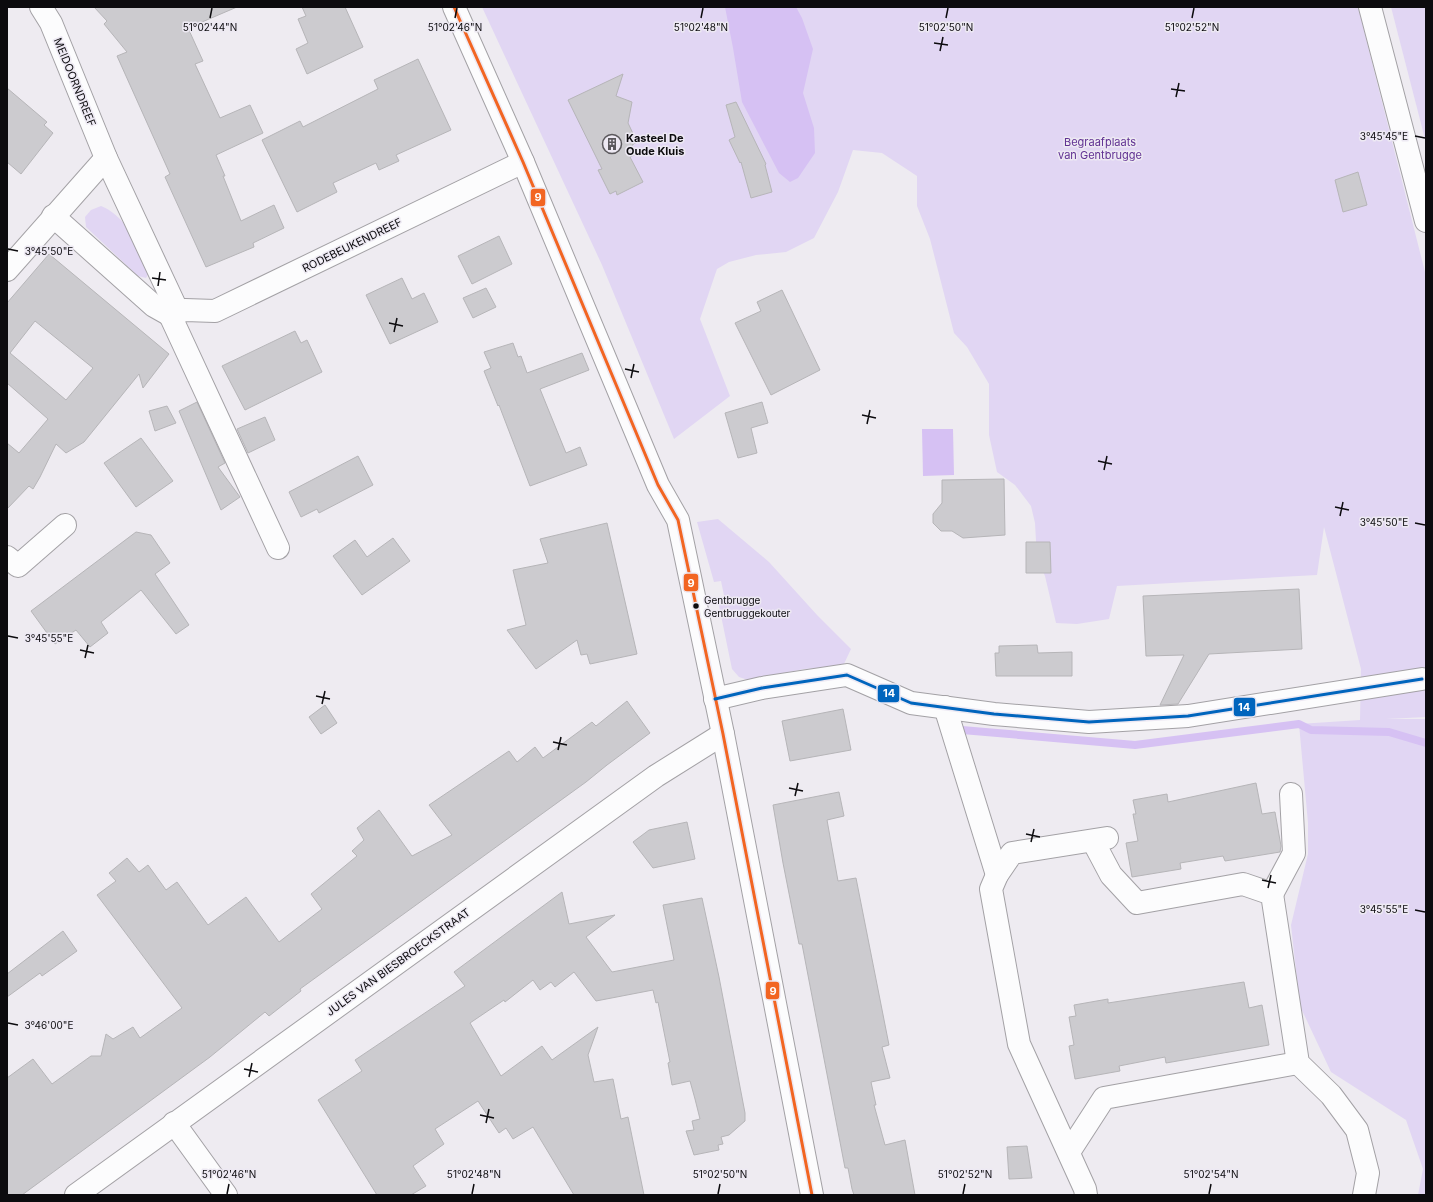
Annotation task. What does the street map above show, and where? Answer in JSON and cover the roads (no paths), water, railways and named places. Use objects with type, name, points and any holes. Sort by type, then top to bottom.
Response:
[{"type":"street","name":"MEIDOORNDREEF","points":[[41,7],[51,23],[106,158]]},
{"type":"street","points":[[454,7],[523,162],[658,485],[678,520],[723,734],[812,1195]]},
{"type":"street","points":[[1370,7],[1426,221]]},
{"type":"street","points":[[7,270],[53,216],[106,158],[278,548]]},
{"type":"street","name":"RODEBEUKENDREEF","points":[[174,313],[215,311],[523,162]]},
{"type":"street","points":[[53,216],[154,306],[174,313]]},
{"type":"street","points":[[7,556],[18,566],[65,526]]},
{"type":"street","points":[[715,699],[762,688],[847,675],[911,703],[994,714],[1089,722],[1188,716],[1422,679]]},
{"type":"street","points":[[945,707],[997,875]]},
{"type":"street","name":"JULES VAN BIESBROECKSTRAAT","points":[[76,1195],[650,781],[723,734]]},
{"type":"street","points":[[1291,794],[1294,853],[1272,894],[1298,1063],[1331,1095],[1356,1130],[1368,1172],[1364,1195]]},
{"type":"street","points":[[1086,1195],[1085,1189],[1069,1152],[1019,1044],[991,889],[997,875],[1012,853],[1100,839],[1111,875],[1137,903],[1243,884],[1272,894]]},
{"type":"street","points":[[1069,1152],[1104,1098],[1298,1063]]},
{"type":"street","points":[[174,1123],[226,1195]]},
{"type":"waterway","points":[[962,730],[1135,745],[1299,724],[1311,730],[1389,732],[1426,743]]},
{"type":"place","name":"Kasteel De Oude Kluis","points":[[612,144]]},
{"type":"place","name":"Gentbrugge Gentbruggekouter","points":[[696,606]]},
{"type":"park label","name":"Begraafplaats van Gentbrugge","points":[[1100,148]]}]
